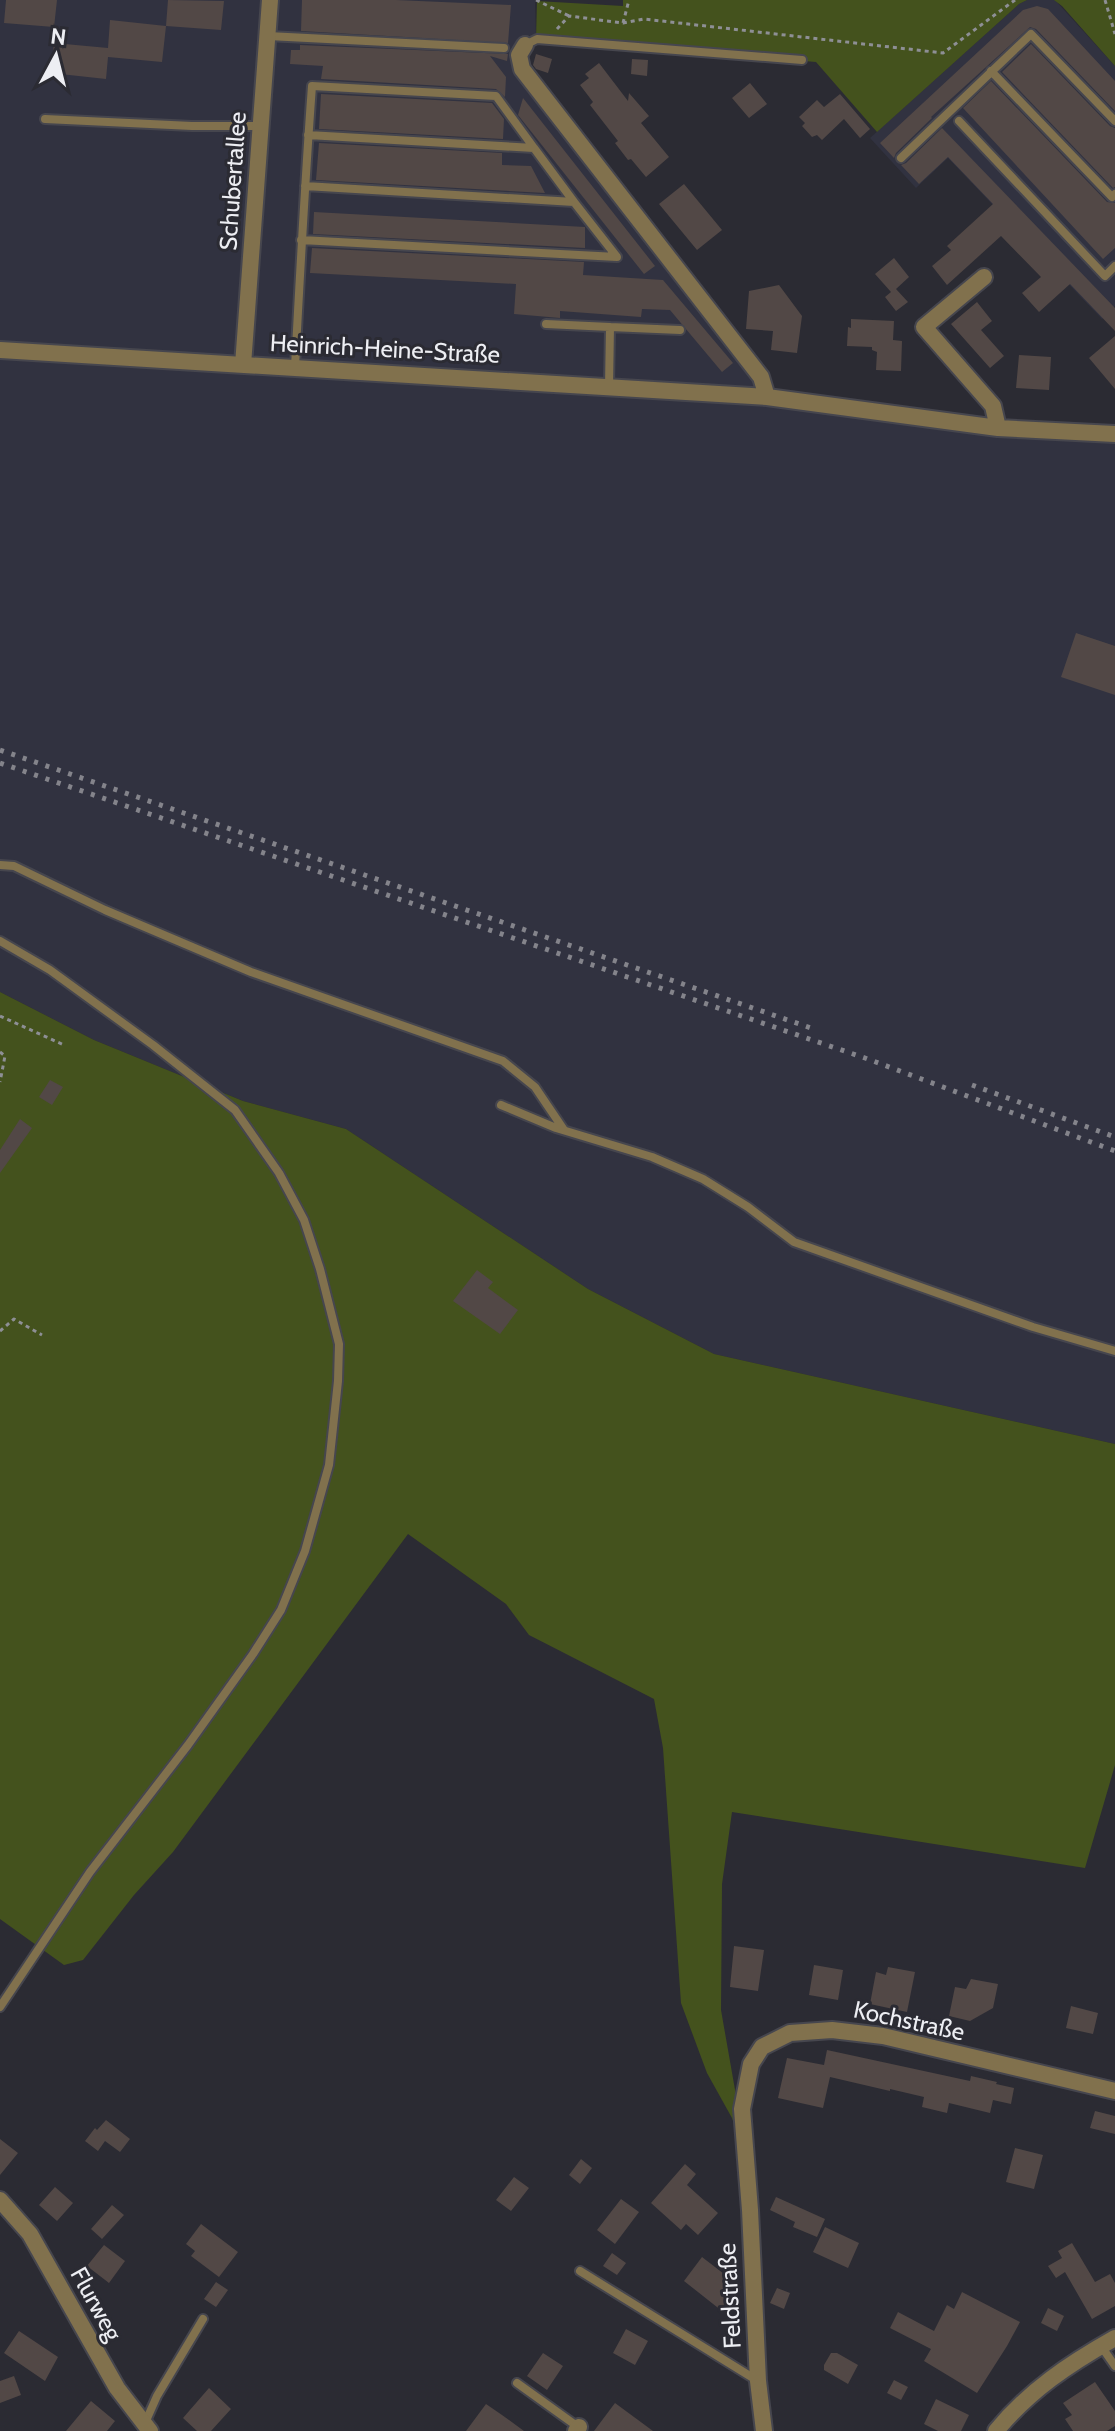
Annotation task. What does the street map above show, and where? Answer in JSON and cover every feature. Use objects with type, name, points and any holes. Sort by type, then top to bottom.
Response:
[{"type":"street","name":"Schubertallee","points":[[243,365],[270,0]]},
{"type":"street","points":[[525,45],[519,55],[522,69],[761,377],[767,397]]},
{"type":"street","points":[[984,277],[924,327],[993,406],[998,428]]},
{"type":"street","name":"Heinrich-Heine-Straße","points":[[0,350],[767,397],[998,428],[1115,434]]},
{"type":"street","name":"Kochstraße","points":[[747,2159],[742,2109],[751,2064],[762,2047],[790,2033],[832,2030],[883,2036],[1115,2091]]},
{"type":"street","name":"Feldstraße","points":[[747,2159],[758,2381],[764,2431]]},
{"type":"street","name":"Flurweg","points":[[0,2200],[30,2234],[117,2388],[147,2427]]},
{"type":"street","points":[[996,2431],[1035,2390],[1108,2342]]},
{"type":"lane","points":[[901,158],[1031,34],[1115,121]]},
{"type":"lane","points":[[268,36],[504,48]]},
{"type":"lane","points":[[525,45],[537,39],[802,60]]},
{"type":"lane","points":[[991,71],[1112,197],[1115,194]]},
{"type":"lane","points":[[295,368],[301,240],[312,86],[496,96],[617,257],[301,240]]},
{"type":"lane","points":[[45,119],[261,126]]},
{"type":"lane","points":[[959,121],[1105,276],[1115,266]]},
{"type":"lane","points":[[308,135],[534,148]]},
{"type":"lane","points":[[305,186],[574,202]]},
{"type":"lane","points":[[546,324],[680,330]]},
{"type":"lane","points":[[609,386],[610,327]]},
{"type":"lane","points":[[0,865],[14,866],[105,910],[251,972],[503,1061],[535,1087],[565,1130]]},
{"type":"lane","points":[[0,941],[50,970],[235,1110],[279,1173],[304,1220],[339,1344],[329,1465],[305,1551],[281,1610],[188,1745],[90,1872],[0,2007]]},
{"type":"lane","points":[[501,1105],[565,1130],[652,1157],[703,1179],[748,1207],[794,1242],[1033,1327],[1115,1351]]},
{"type":"lane","points":[[580,2271],[758,2381]]},
{"type":"lane","points":[[147,2427],[157,2396],[203,2319]]},
{"type":"lane","points":[[1108,2342],[1115,2366]]},
{"type":"lane","points":[[517,2383],[580,2430]]},
{"type":"path","points":[[536,0],[569,16],[623,23],[644,19],[943,53],[1015,0]]},
{"type":"path","points":[[623,23],[629,0]]},
{"type":"path","points":[[1105,0],[1115,34]]},
{"type":"path","points":[[546,40],[569,16]]},
{"type":"path","points":[[0,1016],[64,1045]]},
{"type":"path","points":[[0,1052],[5,1056],[0,1082]]},
{"type":"path","points":[[0,1331],[14,1319],[42,1335]]},
{"type":"shaded area","points":[[0,0],[535,0],[536,39],[519,55],[767,396],[1115,436],[1115,1444],[714,1354],[588,1289],[346,1129],[243,1101],[94,1040],[0,992]]},
{"type":"shaded area","points":[[1027,0],[1055,0],[1115,66],[1115,306],[1102,319],[948,158],[916,188],[870,138]]},
{"type":"green space","points":[[623,0],[1027,0],[877,132],[816,62],[536,39],[537,1],[623,6]]},
{"type":"green space","points":[[1054,0],[1115,0],[1115,66],[1062,6]]},
{"type":"green space","points":[[0,992],[94,1040],[243,1101],[346,1129],[588,1289],[714,1354],[1115,1444],[1115,1765],[1085,1868],[732,1812],[722,1884],[721,2010],[747,2158],[732,2118],[707,2073],[681,2003],[663,1748],[654,1699],[529,1635],[506,1604],[408,1534],[173,1852],[134,1895],[83,1960],[64,1965],[0,1919]]},
{"type":"building","points":[[6,0],[57,0],[54,27],[4,23]]},
{"type":"building","points":[[168,0],[224,1],[221,30],[166,26]]},
{"type":"building","points":[[302,0],[511,5],[508,43],[301,31]]},
{"type":"building","points":[[1037,6],[1048,9],[1115,81],[1115,111],[1036,29],[1030,27],[931,117],[894,158],[880,143],[1023,10]]},
{"type":"building","points":[[110,20],[166,26],[162,62],[108,57],[106,79],[51,73],[54,43],[108,48]]},
{"type":"building","points":[[1031,44],[1115,128],[1115,187],[1002,72]]},
{"type":"building","points":[[300,45],[508,54],[507,61],[490,56],[506,77],[505,97],[496,89],[321,79],[323,66],[290,64],[291,50],[300,50]]},
{"type":"building","points":[[536,54],[552,59],[548,73],[533,65]]},
{"type":"building","points":[[632,59],[648,60],[647,76],[631,74]]},
{"type":"building","points":[[599,63],[628,101],[629,93],[649,116],[641,123],[669,157],[646,177],[615,143],[618,141],[590,105],[593,102],[580,85],[589,78],[585,74]]},
{"type":"building","points":[[991,81],[1107,202],[1115,203],[1115,248],[1103,259],[963,108]]},
{"type":"building","points":[[750,83],[767,104],[749,118],[732,98]]},
{"type":"building","points":[[321,94],[492,103],[504,119],[503,139],[319,129]]},
{"type":"building","points":[[840,94],[870,129],[860,138],[844,119],[822,140],[817,135],[812,137],[799,117],[817,100],[824,107]]},
{"type":"building","points":[[523,98],[655,266],[644,274],[518,115]]},
{"type":"building","points":[[942,128],[1115,308],[1115,331],[1070,284],[1039,312],[1022,293],[1041,277],[1001,236],[947,285],[932,266],[951,250],[947,246],[993,204],[948,157],[919,184],[901,165]]},
{"type":"building","points":[[319,143],[502,153],[502,165],[531,166],[545,193],[316,180]]},
{"type":"building","points":[[684,184],[722,230],[697,250],[659,204]]},
{"type":"building","points":[[314,212],[585,227],[585,248],[313,234]]},
{"type":"building","points":[[312,248],[584,262],[583,275],[663,280],[733,363],[722,372],[670,310],[642,309],[641,317],[560,311],[560,318],[514,314],[516,284],[310,273]]},
{"type":"building","points":[[894,258],[909,277],[896,289],[908,302],[896,311],[885,297],[891,292],[875,274]]},
{"type":"building","points":[[779,285],[802,316],[797,353],[771,350],[773,331],[746,329],[749,291]]},
{"type":"building","points":[[977,302],[992,321],[981,330],[1004,356],[990,368],[951,324]]},
{"type":"building","points":[[851,319],[894,321],[893,340],[902,341],[901,371],[876,370],[877,352],[872,347],[847,346]]},
{"type":"building","points":[[1115,336],[1115,389],[1089,358]]},
{"type":"building","points":[[1019,355],[1051,357],[1049,390],[1016,388]]},
{"type":"building","points":[[1076,633],[1115,646],[1115,695],[1061,677]]},
{"type":"building","points":[[50,1080],[63,1087],[52,1105],[39,1097]]},
{"type":"building","points":[[20,1119],[32,1128],[0,1173],[0,1150]]},
{"type":"building","points":[[477,1270],[493,1282],[488,1288],[518,1310],[500,1334],[453,1301]]},
{"type":"building","points":[[734,1946],[764,1950],[758,1991],[730,1987]]},
{"type":"building","points":[[814,1965],[843,1970],[838,2000],[809,1995]]},
{"type":"building","points":[[888,1967],[915,1972],[907,2012],[870,2004],[876,1972],[886,1975]]},
{"type":"building","points":[[971,1979],[998,1984],[993,2008],[970,2021],[949,2016],[955,1987],[966,1989]]},
{"type":"building","points":[[1071,2006],[1098,2013],[1093,2034],[1066,2028]]},
{"type":"building","points":[[827,2050],[970,2081],[971,2076],[997,2082],[1014,2088],[1011,2104],[993,2100],[990,2113],[949,2103],[947,2113],[922,2107],[924,2097],[830,2077],[823,2108],[778,2098],[787,2058],[824,2065]]},
{"type":"building","points":[[1095,2111],[1115,2116],[1115,2134],[1090,2128]]},
{"type":"building","points":[[106,2120],[130,2139],[120,2152],[105,2141],[98,2151],[85,2141]]},
{"type":"building","points":[[0,2139],[18,2153],[0,2175]]},
{"type":"building","points":[[1015,2148],[1043,2155],[1034,2189],[1006,2182]]},
{"type":"building","points":[[581,2159],[592,2168],[580,2184],[569,2175]]},
{"type":"building","points":[[685,2164],[696,2174],[687,2185],[718,2213],[698,2235],[686,2224],[681,2230],[651,2203]]},
{"type":"building","points":[[514,2177],[529,2188],[511,2211],[496,2200]]},
{"type":"building","points":[[55,2187],[73,2203],[57,2221],[39,2205]]},
{"type":"building","points":[[776,2197],[825,2219],[817,2237],[793,2227],[795,2222],[770,2210]]},
{"type":"building","points":[[621,2199],[639,2212],[615,2244],[597,2230]]},
{"type":"building","points":[[112,2205],[124,2215],[102,2239],[91,2229]]},
{"type":"building","points":[[201,2224],[238,2252],[219,2277],[191,2256],[195,2251],[186,2244]]},
{"type":"building","points":[[825,2227],[859,2243],[848,2268],[813,2252]]},
{"type":"building","points":[[1072,2243],[1095,2282],[1110,2274],[1115,2283],[1115,2306],[1092,2319],[1065,2272],[1056,2278],[1048,2266],[1062,2258],[1058,2251]]},
{"type":"building","points":[[104,2245],[125,2261],[109,2283],[87,2266]]},
{"type":"building","points":[[612,2253],[626,2263],[617,2275],[603,2266]]},
{"type":"building","points":[[702,2257],[741,2287],[722,2311],[684,2281]]},
{"type":"building","points":[[216,2282],[228,2290],[216,2307],[204,2299]]},
{"type":"building","points":[[777,2288],[790,2293],[784,2309],[770,2303]]},
{"type":"building","points":[[962,2292],[1020,2322],[977,2393],[924,2361],[931,2349],[890,2328],[898,2312],[934,2331],[947,2305],[954,2309]]},
{"type":"building","points":[[1048,2308],[1064,2316],[1057,2331],[1041,2323]]},
{"type":"building","points":[[626,2329],[648,2341],[635,2365],[613,2353]]},
{"type":"building","points":[[19,2331],[58,2357],[45,2381],[4,2353]]},
{"type":"building","points":[[543,2353],[563,2366],[547,2390],[527,2376]]},
{"type":"building","points":[[831,2353],[837,2353],[858,2365],[848,2384],[824,2370]]},
{"type":"building","points":[[14,2376],[21,2395],[0,2403],[0,2381]]},
{"type":"building","points":[[894,2380],[908,2387],[901,2400],[887,2393]]},
{"type":"building","points":[[1095,2382],[1115,2411],[1115,2426],[1107,2431],[1073,2431],[1065,2419],[1072,2415],[1063,2403]]},
{"type":"building","points":[[209,2388],[231,2409],[211,2431],[197,2431],[183,2418]]},
{"type":"building","points":[[936,2399],[969,2415],[961,2431],[938,2431],[924,2424]]},
{"type":"building","points":[[91,2401],[115,2421],[107,2431],[66,2431]]},
{"type":"building","points":[[615,2403],[653,2431],[594,2431]]},
{"type":"building","points":[[486,2404],[502,2415],[524,2431],[466,2431]]},
{"type":"railway","points":[[0,750],[814,1029]]},
{"type":"railway","points":[[0,763],[865,1058],[1115,1151]]},
{"type":"railway","points":[[972,1085],[1115,1137]]}]
